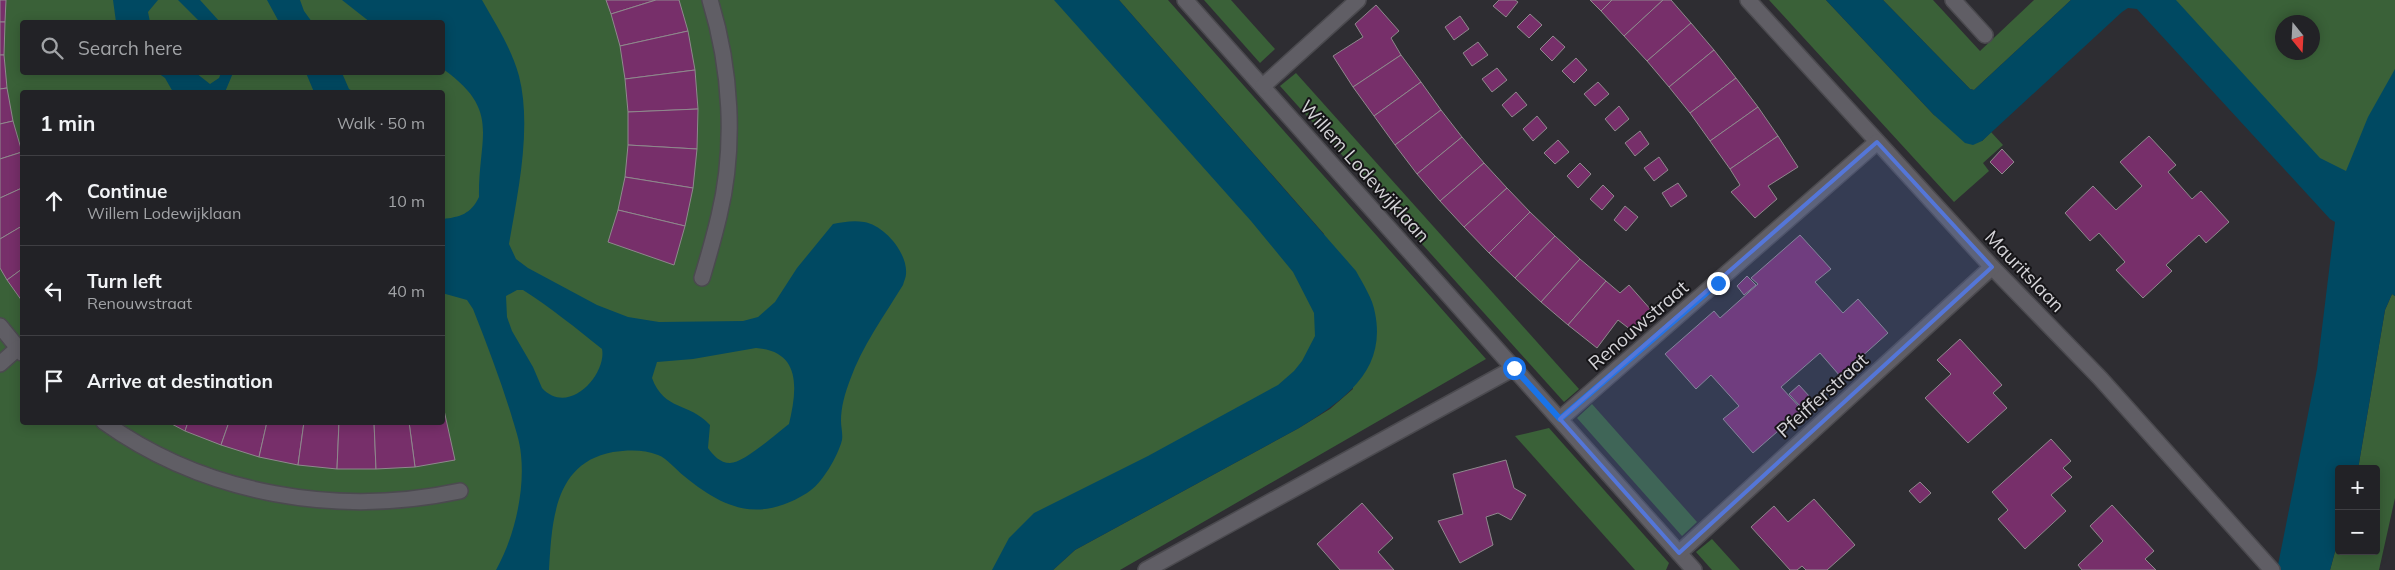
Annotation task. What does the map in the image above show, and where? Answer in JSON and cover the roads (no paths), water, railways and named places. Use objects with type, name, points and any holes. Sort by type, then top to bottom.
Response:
[{"type":"street","points":[[702,278],[720,214],[727,169],[728,95],[710,0]]},
{"type":"street","name":"Willem Lodewijklaan","points":[[1185,0],[1694,570]]},
{"type":"street","points":[[1263,86],[1358,0]]},
{"type":"street","name":"Mauritslaan","points":[[1748,0],[1992,267],[2100,378],[2268,566]]},
{"type":"street","points":[[1953,0],[1985,35]]},
{"type":"street","name":"Renouwstraat","points":[[1560,419],[1877,142]]},
{"type":"street","name":"Pfeifferstraat","points":[[1679,553],[1992,267]]},
{"type":"street","points":[[0,326],[20,351],[0,364]]},
{"type":"street","points":[[1146,570],[1514,368]]},
{"type":"street","points":[[109,425],[172,462],[231,484],[296,498],[340,502],[382,502],[424,499],[460,491]]},
{"type":"water","points":[[113,0],[158,0],[148,12],[150,20],[116,20]]},
{"type":"water","points":[[178,0],[200,0],[218,20],[198,20]]},
{"type":"water","points":[[267,0],[300,0],[304,11],[311,20],[278,20]]},
{"type":"water","points":[[342,0],[482,0],[503,36],[512,56],[523,96],[524,138],[522,160],[509,244],[516,259],[528,268],[597,305],[628,317],[659,322],[743,321],[758,317],[775,302],[797,268],[833,224],[852,221],[864,222],[872,224],[887,234],[899,249],[906,266],[903,285],[874,331],[855,367],[846,390],[843,405],[840,447],[829,469],[813,489],[790,502],[773,508],[758,510],[742,508],[713,497],[658,455],[636,450],[613,452],[593,458],[579,468],[568,481],[560,497],[555,514],[549,570],[496,570],[508,544],[517,514],[520,499],[521,455],[511,414],[473,309],[467,300],[445,294],[445,219],[469,211],[479,197],[483,126],[480,112],[473,98],[461,84],[445,71],[445,20],[367,20]],"holes":[[[517,290],[523,290],[602,349],[599,370],[584,389],[574,395],[563,398],[553,396],[542,388],[533,367],[512,331],[507,317],[506,296]],[[756,348],[771,351],[782,356],[789,364],[793,374],[794,398],[789,424],[760,447],[736,462],[726,463],[717,458],[708,448],[710,425],[694,413],[663,396],[652,378],[657,362],[693,359]]]},
{"type":"water","points":[[1054,0],[1119,0],[1356,271],[1372,302],[1377,334],[1374,352],[1368,368],[1358,383],[1331,407],[1299,428],[1075,550],[1053,570],[992,570],[1009,538],[1034,513],[1148,456],[1278,385],[1302,361],[1315,336],[1314,313],[1293,272],[1251,221]]},
{"type":"water","points":[[1826,0],[1883,0],[1970,89],[1974,90],[2071,0],[2176,0],[2320,158],[2346,171],[2368,117],[2395,69],[2395,296],[2392,294],[2385,310],[2359,465],[2335,465],[2335,552],[2330,570],[2277,570],[2317,369],[2335,222],[2330,219],[2137,9],[2128,8],[2122,12],[1982,141],[1973,145],[1965,143],[1934,115]]},
{"type":"water","points":[[161,75],[199,75],[210,84],[220,75],[232,75],[226,90],[172,90],[165,78]]},
{"type":"water","points":[[307,75],[343,75],[351,90],[313,90]]}]
